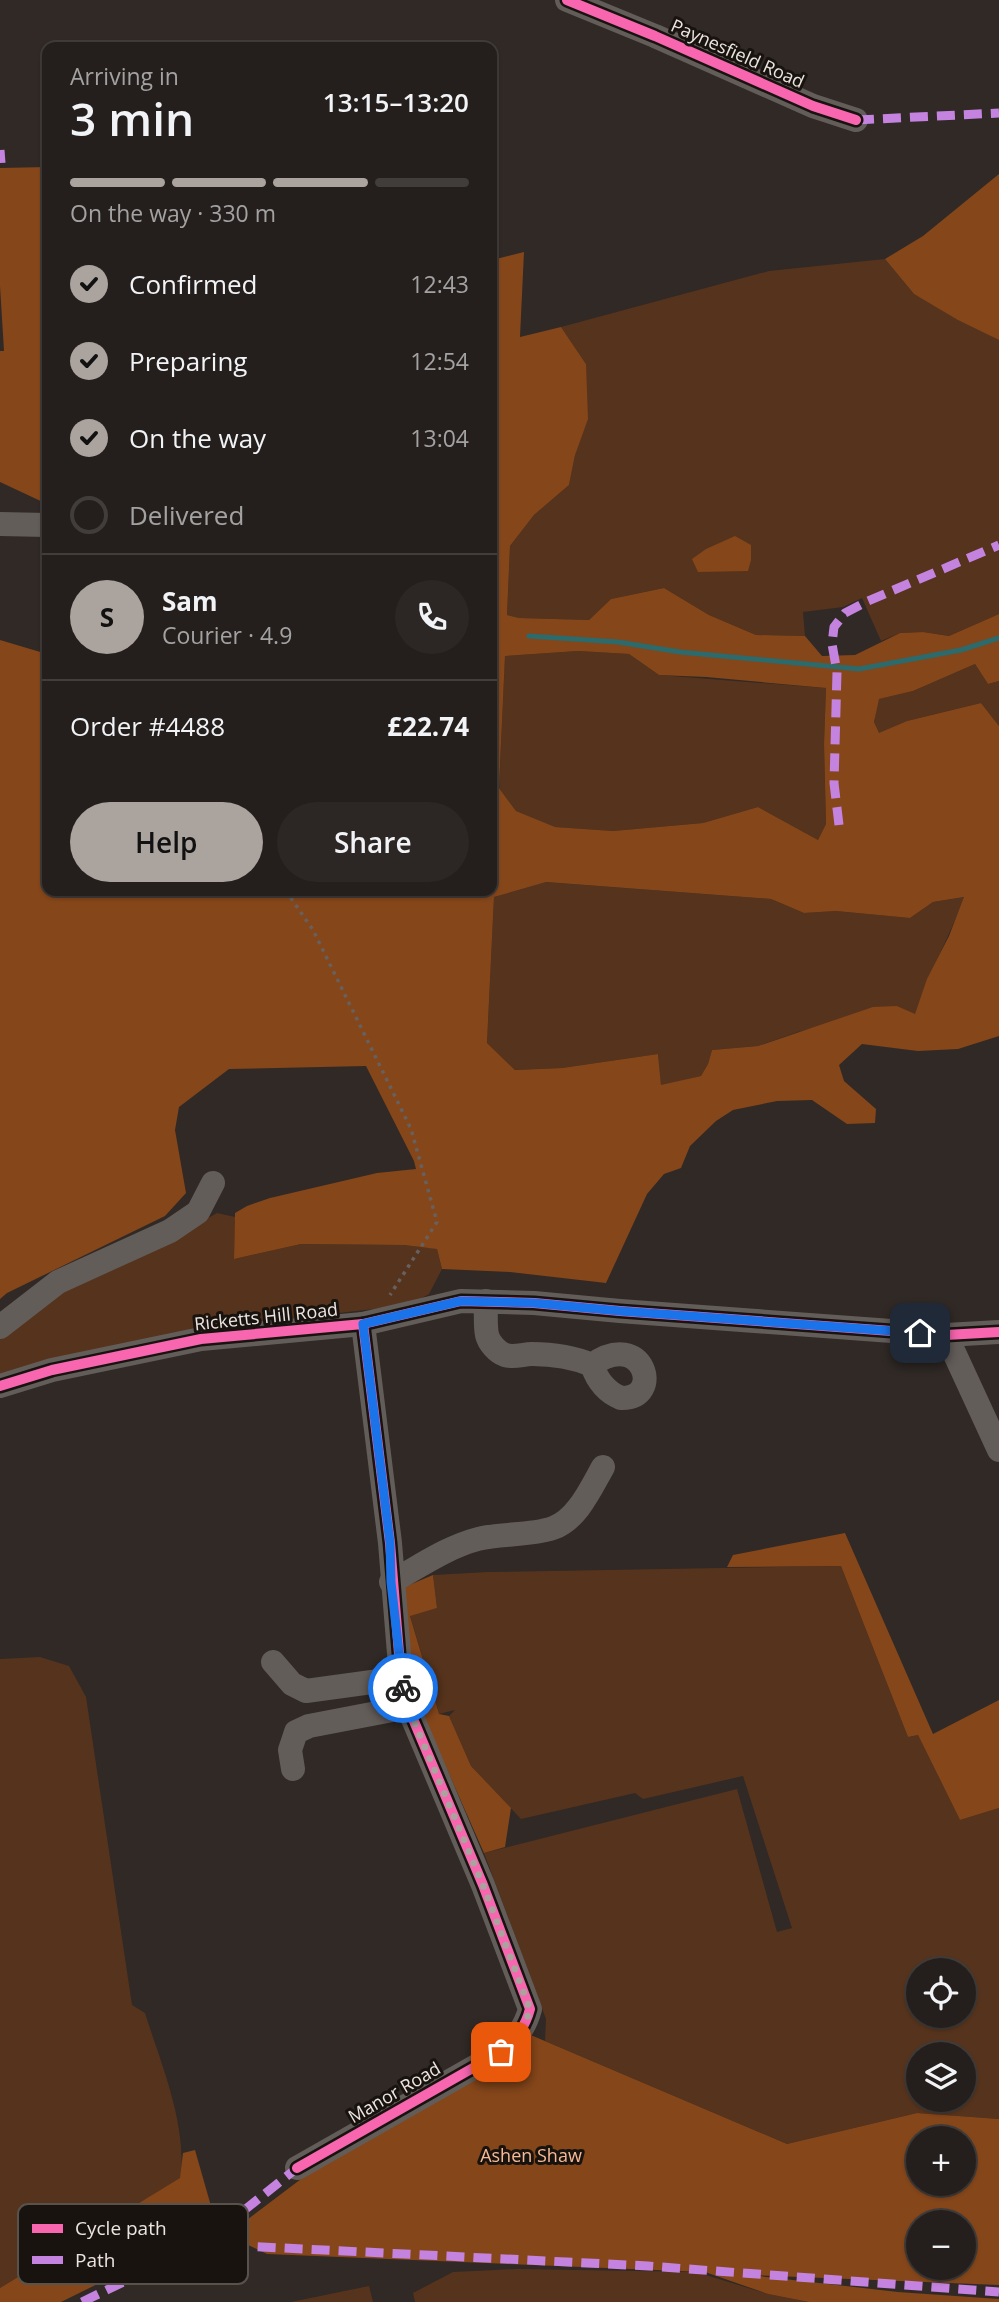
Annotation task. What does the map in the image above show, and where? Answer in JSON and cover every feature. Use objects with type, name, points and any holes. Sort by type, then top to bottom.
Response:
[{"type":"street","name":"Paynesfield Road","points":[[567,0],[656,36],[813,106],[856,120]]},
{"type":"street","points":[[0,524],[42,526]]},
{"type":"street","points":[[0,1327],[58,1282],[170,1231],[198,1212],[213,1183]]},
{"type":"street","name":"Ricketts Hill Road","points":[[0,1386],[52,1370],[201,1339],[363,1324],[461,1301],[534,1303],[946,1335],[999,1332]]},
{"type":"street","points":[[486,1301],[487,1334],[499,1351],[512,1356],[561,1356],[592,1365]]},
{"type":"street","name":"Manor Road","points":[[297,2168],[501,2052],[526,2025],[530,2009],[483,1885],[408,1707],[401,1678],[391,1582],[390,1543],[363,1324]]},
{"type":"street","points":[[946,1335],[999,1450]]},
{"type":"street","points":[[391,1582],[444,1553],[477,1539],[552,1529],[565,1522],[583,1500],[603,1467]]},
{"type":"street","points":[[272,1662],[292,1684],[306,1691],[401,1678]]},
{"type":"street","points":[[293,1769],[290,1750],[296,1732],[309,1726],[408,1707]]},
{"type":"path","points":[[289,896],[313,930],[411,1129],[437,1222],[387,1298],[393,1319]]},
{"type":"shaded area","points":[[885,259],[914,294],[999,340],[999,614],[949,636],[923,632],[900,633],[881,641],[862,598],[843,607],[803,612],[805,636],[756,635],[709,615],[664,588],[611,599],[589,620],[519,618],[507,615],[510,546],[534,515],[569,485],[575,455],[586,364],[561,327],[769,271]]},
{"type":"shaded area","points":[[578,651],[629,654],[659,675],[826,688],[826,824],[818,840],[758,807],[703,823],[613,831],[554,827],[516,811],[499,788],[505,656]]},
{"type":"shaded area","points":[[975,664],[988,684],[999,681],[999,726],[981,703],[907,721],[879,734],[874,722],[878,699],[913,691]]},
{"type":"shaded area","points":[[545,882],[771,899],[804,913],[836,911],[910,918],[933,902],[965,897],[915,1015],[897,1006],[798,1032],[758,1046],[712,1050],[701,1076],[661,1086],[658,1054],[562,1068],[515,1070],[487,1043],[494,897]]},
{"type":"shaded area","points":[[217,1213],[235,1217],[234,1259],[301,1244],[404,1245],[431,1248],[436,1245],[442,1269],[429,1294],[409,1305],[233,1325],[0,1375],[0,1337],[24,1317],[77,1283],[190,1229]]},
{"type":"shaded area","points":[[841,1566],[908,1737],[918,1735],[960,1820],[999,1808],[999,2119],[917,2113],[787,2144],[545,2041],[546,2019],[484,1853],[737,1789],[777,1932],[792,1928],[743,1776],[643,1799],[635,1793],[521,1819],[471,1766],[449,1716],[455,1710],[439,1714],[410,1615],[437,1608],[433,1575]]},
{"type":"shaded area","points":[[40,1657],[69,1666],[86,1697],[132,2005],[145,2013],[171,2094],[182,2157],[181,2178],[138,2204],[18,2204],[18,2277],[0,2288],[0,1659]]},
{"type":"shaded area","points":[[518,2269],[696,2272],[768,2294],[809,2302],[415,2302],[413,2293],[453,2272]]},
{"type":"shaded area","points":[[369,2286],[373,2302],[291,2302]]},
{"type":"green space","points":[[42,167],[42,502],[0,482],[0,351],[4,351],[0,286],[0,168]]},
{"type":"green space","points":[[999,174],[999,340],[914,294],[885,259],[923,236]]},
{"type":"green space","points":[[524,252],[520,337],[561,327],[586,364],[588,419],[575,455],[569,485],[534,515],[510,546],[507,615],[519,618],[589,620],[611,599],[664,588],[709,615],[756,635],[805,636],[822,656],[855,655],[900,633],[923,632],[949,636],[999,614],[999,681],[988,684],[975,664],[913,691],[879,699],[874,722],[879,733],[907,721],[981,703],[999,726],[999,1036],[958,1049],[918,1051],[862,1044],[839,1065],[844,1081],[876,1109],[875,1123],[847,1124],[812,1100],[777,1101],[733,1110],[716,1121],[690,1146],[681,1168],[664,1174],[647,1194],[606,1283],[510,1272],[442,1269],[437,1249],[404,1245],[301,1244],[234,1259],[235,1213],[247,1206],[377,1173],[416,1169],[366,1066],[229,1069],[179,1107],[175,1130],[186,1193],[165,1216],[7,1293],[0,1299],[0,640],[42,653],[42,896],[497,896],[497,259]],"holes":[[[578,651],[629,654],[659,675],[826,688],[826,824],[818,840],[758,807],[703,823],[613,831],[555,827],[516,811],[499,788],[505,656]],[[546,882],[771,899],[804,913],[836,911],[910,918],[933,902],[964,897],[949,936],[927,979],[915,1014],[897,1006],[873,1007],[758,1046],[712,1050],[701,1076],[661,1085],[658,1054],[562,1068],[515,1070],[487,1043],[494,897]]]},
{"type":"green space","points":[[735,536],[751,545],[748,571],[698,572],[692,559],[706,549]]},
{"type":"green space","points":[[845,1533],[933,1734],[999,1700],[999,1808],[960,1820],[918,1735],[908,1737],[841,1566],[727,1567],[733,1555]]},
{"type":"green space","points":[[433,1575],[437,1608],[410,1616],[439,1714],[449,1716],[471,1766],[511,1808],[505,1847],[484,1853],[415,1697],[402,1588]]},
{"type":"green space","name":"Ashen Shaw","points":[[519,2030],[787,2144],[917,2113],[999,2119],[999,2285],[750,2275],[898,2292],[999,2299],[999,2302],[809,2302],[768,2294],[705,2272],[267,2254],[248,2245],[248,2219],[301,2179]]},
{"type":"green space","points":[[195,2150],[210,2204],[137,2204],[180,2178],[183,2153]]},
{"type":"green space","points":[[18,2277],[18,2284],[98,2284],[61,2302],[0,2302],[0,2288]]},
{"type":"waterway","points":[[529,636],[618,642],[680,652],[859,669],[961,650],[999,638]]},
{"type":"marked path","points":[[856,120],[999,113]]},
{"type":"marked path","points":[[0,150],[1,163]]},
{"type":"marked path","points":[[839,825],[834,783],[837,672],[832,644],[834,627],[845,613],[868,601],[999,545]]},
{"type":"marked path","points":[[248,2207],[297,2168]]},
{"type":"marked path","points":[[248,2246],[648,2266],[999,2292]]},
{"type":"marked path","points":[[82,2302],[119,2284]]},
{"type":"cycle path","points":[[567,0],[813,106],[856,120]]},
{"type":"cycle path","points":[[0,1386],[52,1370],[201,1339],[363,1324],[461,1301],[534,1303],[946,1335],[999,1332]]},
{"type":"cycle path","points":[[297,2168],[501,2052],[519,2032],[530,2009],[483,1885],[408,1707],[401,1678],[390,1543],[363,1324]]},
{"type":"way so far","points":[[403,1688],[408,1707],[483,1885],[530,2009],[526,2025],[501,2052]]},
{"type":"route","points":[[403,1688],[391,1582],[390,1543],[363,1324],[461,1301],[534,1303],[920,1333]]}]
